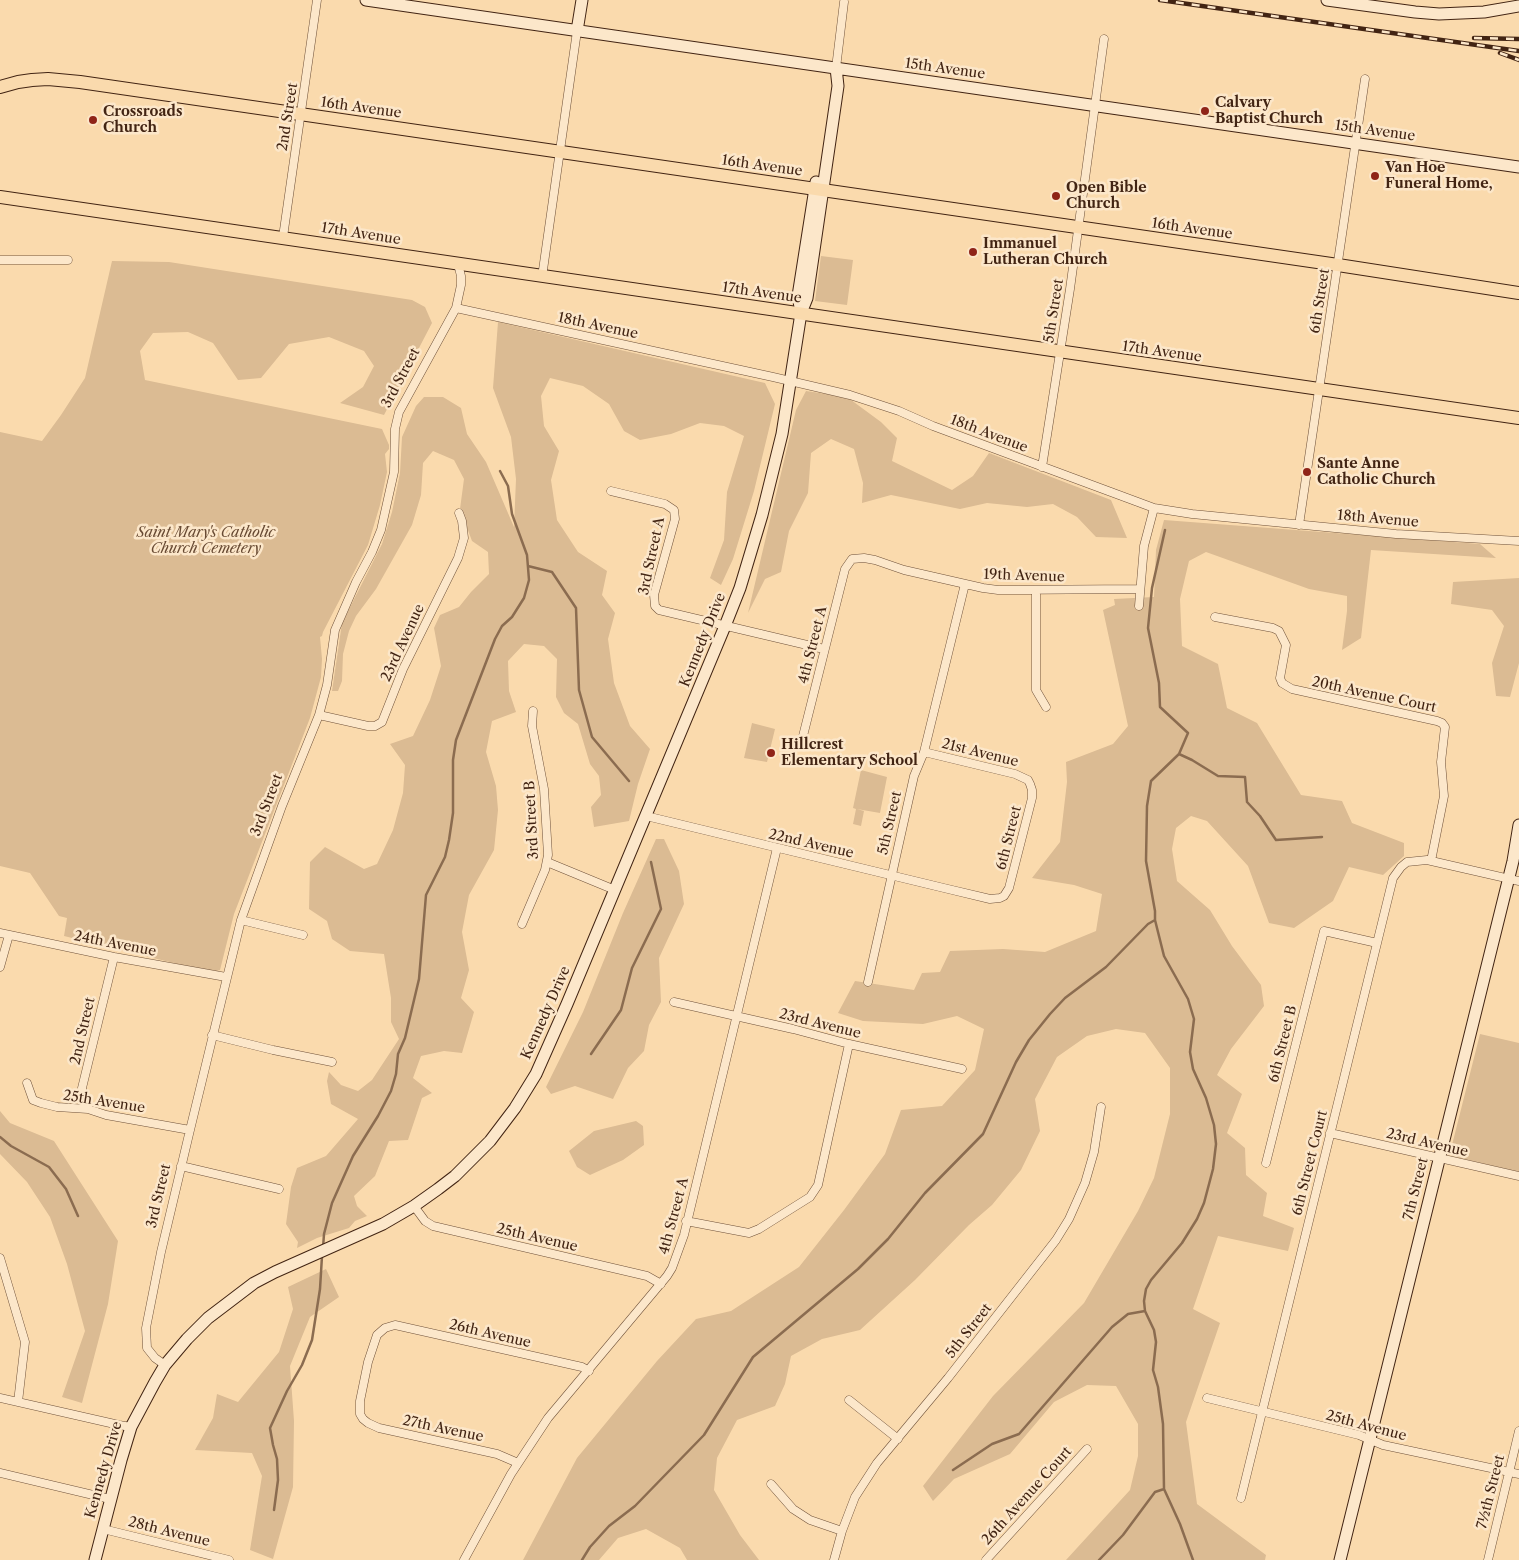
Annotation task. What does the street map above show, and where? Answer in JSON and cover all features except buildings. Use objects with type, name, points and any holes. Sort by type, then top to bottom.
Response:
[{"type":"main road","name":"16th Avenue","points":[[0,87],[18,82],[48,79],[80,82],[1519,293]]},
{"type":"main road","name":"17th Avenue","points":[[0,197],[1519,418]]},
{"type":"street","name":"2nd Street","points":[[283,237],[318,0]]},
{"type":"street","name":"15th Avenue","points":[[366,0],[1519,167]]},
{"type":"street","points":[[542,277],[582,0]]},
{"type":"street","points":[[1327,0],[1438,14],[1484,12],[1519,6]]},
{"type":"street","name":"Kennedy Drive","points":[[95,1560],[110,1498],[131,1427],[165,1365],[187,1339],[208,1318],[254,1284],[275,1272],[383,1224],[414,1206],[455,1176],[490,1141],[524,1093],[547,1052],[725,626],[740,588],[762,515],[782,434],[791,382],[801,313],[798,296],[838,86],[836,68],[844,2]]},
{"type":"street","name":"5th Street","points":[[1042,468],[1104,39]]},
{"type":"street","name":"6th Street","points":[[1299,525],[1365,79]]},
{"type":"street","points":[[0,82],[18,82]]},
{"type":"street","points":[[0,260],[68,260]]},
{"type":"street","name":"3rd Street","points":[[165,1365],[147,1348],[145,1337],[161,1252],[241,920],[282,806],[319,715],[335,630],[381,530],[394,472],[395,430],[399,412],[456,308],[461,286],[458,264]]},
{"type":"street","name":"18th Avenue","points":[[456,308],[850,395],[899,411],[1042,468],[1154,508],[1192,514],[1299,525],[1396,534],[1519,542]]},
{"type":"street","name":"3rd Street A","points":[[611,491],[665,504],[674,510],[675,519],[654,595],[656,606],[664,612],[725,626]]},
{"type":"street","points":[[1139,606],[1144,546],[1154,508]]},
{"type":"street","name":"23rd Avenue","points":[[319,715],[368,726],[375,726],[382,722],[403,669],[458,558],[464,538],[464,528],[459,513]]},
{"type":"street","name":"19th Avenue","points":[[852,559],[864,558],[874,560],[904,570],[998,590],[1140,590]]},
{"type":"street","name":"4th Street A","points":[[802,740],[845,570],[852,559]]},
{"type":"street","name":"5th Street","points":[[868,982],[890,876],[914,776],[924,752],[966,584]]},
{"type":"street","points":[[1036,591],[1036,690],[1046,708]]},
{"type":"street","name":"20th Avenue Court","points":[[1216,617],[1273,628],[1279,631],[1286,645],[1280,678],[1282,683],[1292,689],[1442,723],[1445,727],[1441,762],[1444,796],[1431,861]]},
{"type":"street","points":[[725,626],[824,649]]},
{"type":"street","name":"3rd Street B","points":[[522,924],[548,862],[545,796],[532,726],[532,711]]},
{"type":"street","name":"21st Avenue","points":[[924,752],[1015,774],[1028,780]]},
{"type":"street","name":"6th Street","points":[[1000,898],[1004,896],[1009,888],[1032,798],[1032,790],[1028,780]]},
{"type":"street","name":"22nd Avenue","points":[[646,816],[890,876],[990,899],[1000,898]]},
{"type":"street","name":"7th Street","points":[[1340,1560],[1439,1159],[1514,879],[1519,826]]},
{"type":"street","name":"4th Street A","points":[[464,1560],[518,1462],[548,1418],[661,1284],[675,1261],[737,1017],[777,848]]},
{"type":"street","points":[[1431,861],[1514,879]]},
{"type":"street","name":"6th Street Court","points":[[1241,1498],[1391,885],[1396,873],[1407,862],[1431,861]]},
{"type":"street","points":[[548,862],[615,890]]},
{"type":"street","points":[[241,920],[303,936]]},
{"type":"street","name":"6th Street B","points":[[1266,1163],[1324,931],[1377,944]]},
{"type":"street","name":"24th Avenue","points":[[0,933],[114,957],[226,977]]},
{"type":"street","points":[[0,967],[9,935]]},
{"type":"street","name":"2nd Street","points":[[88,1110],[82,1096],[82,1088],[114,957]]},
{"type":"street","name":"23rd Avenue","points":[[674,1002],[849,1044],[962,1068]]},
{"type":"street","points":[[212,1035],[332,1062]]},
{"type":"street","points":[[686,1221],[754,1232],[810,1197],[816,1190],[849,1044]]},
{"type":"street","name":"25th Avenue","points":[[27,1083],[30,1094],[36,1102],[190,1130]]},
{"type":"street","name":"5th Street","points":[[834,1560],[842,1531],[856,1497],[877,1463],[1056,1240],[1069,1219],[1085,1184],[1094,1152],[1101,1107]]},
{"type":"street","name":"23rd Avenue","points":[[1330,1133],[1519,1176]]},
{"type":"street","points":[[181,1166],[279,1189]]},
{"type":"street","name":"25th Avenue","points":[[414,1206],[425,1221],[433,1226],[647,1276],[661,1284]]},
{"type":"street","points":[[0,1258],[24,1342],[18,1402]]},
{"type":"street","name":"26th Avenue","points":[[363,1419],[360,1402],[368,1362],[377,1335],[385,1328],[395,1326],[582,1367],[589,1371]]},
{"type":"street","points":[[0,1398],[131,1427]]},
{"type":"street","name":"25th Avenue","points":[[1208,1398],[1359,1435],[1383,1445],[1519,1474]]},
{"type":"street","points":[[849,1400],[898,1439]]},
{"type":"street","name":"27th Avenue","points":[[363,1419],[379,1428],[497,1454],[518,1462]]},
{"type":"street","name":"7½th Street","points":[[1488,1560],[1519,1430]]},
{"type":"street","name":"26th Avenue Court","points":[[986,1560],[1087,1449]]},
{"type":"street","points":[[0,1473],[110,1498]]},
{"type":"street","points":[[771,1484],[793,1509],[810,1520],[842,1531]]},
{"type":"street","name":"28th Avenue","points":[[103,1528],[229,1560]]},
{"type":"green space","points":[[821,256],[853,260],[847,305],[815,301]]},
{"type":"green space","name":"Saint Mary's Catholic Church Cemetery","points":[[112,261],[169,262],[412,300],[425,307],[432,323],[384,415],[340,403],[363,387],[374,366],[364,351],[329,337],[289,344],[261,378],[238,380],[213,343],[188,332],[153,333],[140,351],[145,380],[382,429],[389,445],[389,449],[385,454],[387,472],[380,505],[368,545],[320,637],[321,677],[310,718],[234,914],[220,970],[217,971],[202,970],[64,936],[67,918],[59,916],[30,873],[0,866],[0,432],[42,441],[61,415],[85,378]]},
{"type":"green space","points":[[498,322],[765,383],[775,404],[754,491],[733,559],[721,585],[710,578],[724,540],[727,492],[744,436],[724,426],[700,423],[671,434],[640,440],[624,431],[609,404],[583,386],[550,378],[541,396],[544,426],[559,451],[551,480],[557,520],[578,552],[607,571],[602,595],[615,613],[608,639],[614,683],[630,726],[650,749],[638,784],[629,821],[594,827],[591,807],[601,795],[599,776],[590,764],[578,724],[564,713],[556,697],[557,659],[544,646],[524,644],[508,661],[509,691],[516,712],[492,721],[486,752],[496,786],[498,810],[494,850],[469,895],[462,932],[469,970],[461,998],[474,1012],[462,1053],[444,1051],[421,1056],[413,1078],[432,1093],[422,1098],[408,1140],[389,1141],[375,1176],[354,1196],[357,1206],[367,1216],[355,1221],[349,1228],[317,1238],[297,1248],[298,1242],[286,1224],[291,1187],[297,1168],[326,1156],[358,1119],[331,1104],[327,1081],[329,1072],[341,1085],[358,1091],[372,1080],[399,1039],[391,1022],[391,998],[384,954],[350,951],[332,939],[327,921],[309,909],[310,862],[325,847],[364,869],[377,864],[393,830],[403,793],[405,765],[390,744],[413,736],[430,700],[441,666],[434,628],[440,615],[459,607],[489,574],[488,552],[472,541],[460,509],[464,479],[454,460],[433,451],[423,463],[421,495],[412,525],[376,589],[356,616],[349,631],[343,654],[342,681],[338,691],[332,691],[342,623],[382,544],[392,512],[400,473],[402,437],[416,406],[424,397],[443,397],[461,408],[467,434],[486,462],[514,527],[516,479],[511,437],[493,388]]},
{"type":"green space","points":[[806,391],[847,397],[881,422],[897,438],[892,461],[952,490],[973,476],[989,453],[1111,500],[1127,538],[1096,537],[1077,517],[1053,504],[1027,507],[987,503],[960,509],[891,495],[862,503],[863,483],[854,449],[831,439],[811,453],[808,493],[789,531],[781,572],[765,579],[748,613],[796,410]]},
{"type":"green space","points":[[1164,520],[1480,544],[1496,558],[1371,550],[1361,638],[1342,650],[1347,596],[1309,589],[1206,552],[1189,561],[1180,599],[1182,646],[1218,664],[1227,708],[1257,723],[1301,795],[1342,801],[1352,823],[1404,843],[1404,856],[1383,875],[1349,867],[1333,901],[1294,928],[1269,923],[1248,866],[1207,821],[1191,816],[1176,828],[1172,849],[1177,881],[1210,910],[1232,946],[1261,985],[1264,1006],[1231,1049],[1217,1075],[1242,1094],[1227,1133],[1245,1148],[1246,1175],[1267,1193],[1263,1216],[1294,1228],[1288,1251],[1218,1236],[1193,1309],[1220,1323],[1186,1422],[1197,1504],[1266,1555],[1265,1560],[1066,1560],[1130,1490],[1138,1456],[1138,1424],[1116,1386],[1087,1385],[1054,1402],[1010,1454],[954,1479],[933,1501],[923,1486],[993,1396],[1084,1303],[1138,1211],[1154,1178],[1170,1114],[1170,1068],[1145,1033],[1116,1029],[1087,1036],[1057,1057],[1035,1099],[1040,1131],[1021,1170],[992,1205],[969,1225],[915,1280],[860,1330],[822,1339],[791,1356],[785,1384],[775,1406],[737,1420],[717,1458],[714,1490],[740,1535],[759,1560],[687,1560],[680,1548],[646,1529],[618,1538],[599,1560],[523,1560],[577,1458],[657,1361],[696,1319],[731,1311],[799,1267],[885,1154],[901,1110],[942,1106],[975,1070],[984,1029],[957,1016],[923,1024],[863,1021],[838,1013],[855,981],[914,990],[922,973],[940,972],[950,951],[1003,949],[1045,952],[1096,931],[1102,894],[1074,885],[1032,878],[1060,842],[1067,782],[1066,762],[1113,744],[1128,726],[1103,610],[1115,605],[1114,599],[1154,597],[1156,550]]},
{"type":"green space","points":[[1519,578],[1519,663],[1510,697],[1496,696],[1492,663],[1504,626],[1492,610],[1451,604],[1453,582]]},
{"type":"green space","points":[[752,723],[775,729],[767,762],[744,758]]},
{"type":"green space","points":[[861,770],[887,777],[880,813],[857,809],[864,811],[861,826],[853,824],[856,809],[853,808]]},
{"type":"green space","points":[[656,839],[664,839],[679,871],[684,904],[659,958],[661,1002],[649,1025],[644,1051],[628,1068],[613,1099],[575,1086],[551,1094],[546,1087],[583,1012],[623,913]]},
{"type":"green space","points":[[1480,1034],[1519,1043],[1519,1172],[1452,1156],[1450,1153]]},
{"type":"green space","points":[[0,1111],[10,1123],[54,1141],[118,1241],[108,1304],[82,1403],[62,1397],[85,1331],[67,1264],[50,1217],[27,1182],[0,1154]]},
{"type":"green space","points":[[636,1121],[643,1126],[644,1145],[623,1160],[590,1175],[577,1167],[569,1151],[594,1131]]},
{"type":"green space","points":[[326,1269],[339,1297],[310,1317],[290,1366],[294,1421],[293,1487],[273,1559],[250,1550],[262,1476],[252,1453],[195,1450],[213,1418],[217,1394],[238,1402],[279,1352],[293,1309],[288,1287]]},
{"type":"waterway","points":[[323,1248],[324,1234],[332,1203],[353,1156],[391,1091],[396,1074],[398,1054],[405,1038],[419,979],[426,895],[445,857],[449,840],[453,813],[453,760],[456,740],[495,639],[502,626],[512,617],[524,598],[529,580],[527,555],[512,514],[508,486],[500,471]]},
{"type":"waterway","points":[[1165,530],[1152,588],[1148,628],[1159,683],[1160,707],[1188,733],[1179,754],[1151,781],[1147,806],[1146,861],[1155,920],[1164,956],[1188,999],[1194,1019],[1190,1052],[1193,1069],[1206,1098],[1214,1125],[1216,1144],[1213,1169],[1204,1203],[1197,1219],[1182,1243],[1151,1280],[1146,1289],[1144,1301],[1145,1311],[1154,1330],[1156,1342],[1153,1370],[1158,1387],[1163,1424],[1164,1489],[1180,1524],[1193,1560]]},
{"type":"waterway","points":[[528,566],[552,572],[576,608],[579,690],[592,737],[629,781]]},
{"type":"waterway","points":[[1179,754],[1218,776],[1245,777],[1247,802],[1260,816],[1276,840],[1322,837]]},
{"type":"waterway","points":[[591,1054],[621,1010],[632,968],[661,909],[651,862]]},
{"type":"waterway","points":[[582,1560],[590,1547],[609,1526],[635,1506],[704,1435],[753,1357],[858,1269],[888,1239],[925,1193],[983,1134],[1016,1062],[1029,1040],[1050,1014],[1065,998],[1106,967],[1148,924],[1155,920]]},
{"type":"waterway","points":[[0,1137],[11,1146],[49,1167],[66,1189],[78,1216]]},
{"type":"waterway","points":[[274,1510],[278,1480],[277,1459],[270,1428],[287,1391],[302,1365],[312,1340],[320,1289],[322,1256]]},
{"type":"waterway","points":[[953,1470],[992,1444],[1019,1434],[1112,1327],[1128,1314],[1145,1311]]},
{"type":"waterway","points":[[1099,1560],[1123,1535],[1155,1492],[1164,1489]]},
{"type":"railway","points":[[1160,0],[1519,51]]},
{"type":"railway","points":[[1474,38],[1519,39]]},
{"type":"railway","points":[[1500,53],[1519,60]]},
{"type":"place","name":"Calvary Baptist Church","points":[[1205,111]]},
{"type":"place","name":"Crossroads Church","points":[[93,120]]},
{"type":"place","name":"Van Hoe Funeral Home,","points":[[1375,176]]},
{"type":"place","name":"Open Bible Church","points":[[1056,196]]},
{"type":"place","name":"Immanuel Lutheran Church","points":[[973,252]]},
{"type":"place","name":"Sante Anne Catholic Church","points":[[1307,472]]},
{"type":"place","name":"Hillcrest Elementary School","points":[[771,753]]}]
